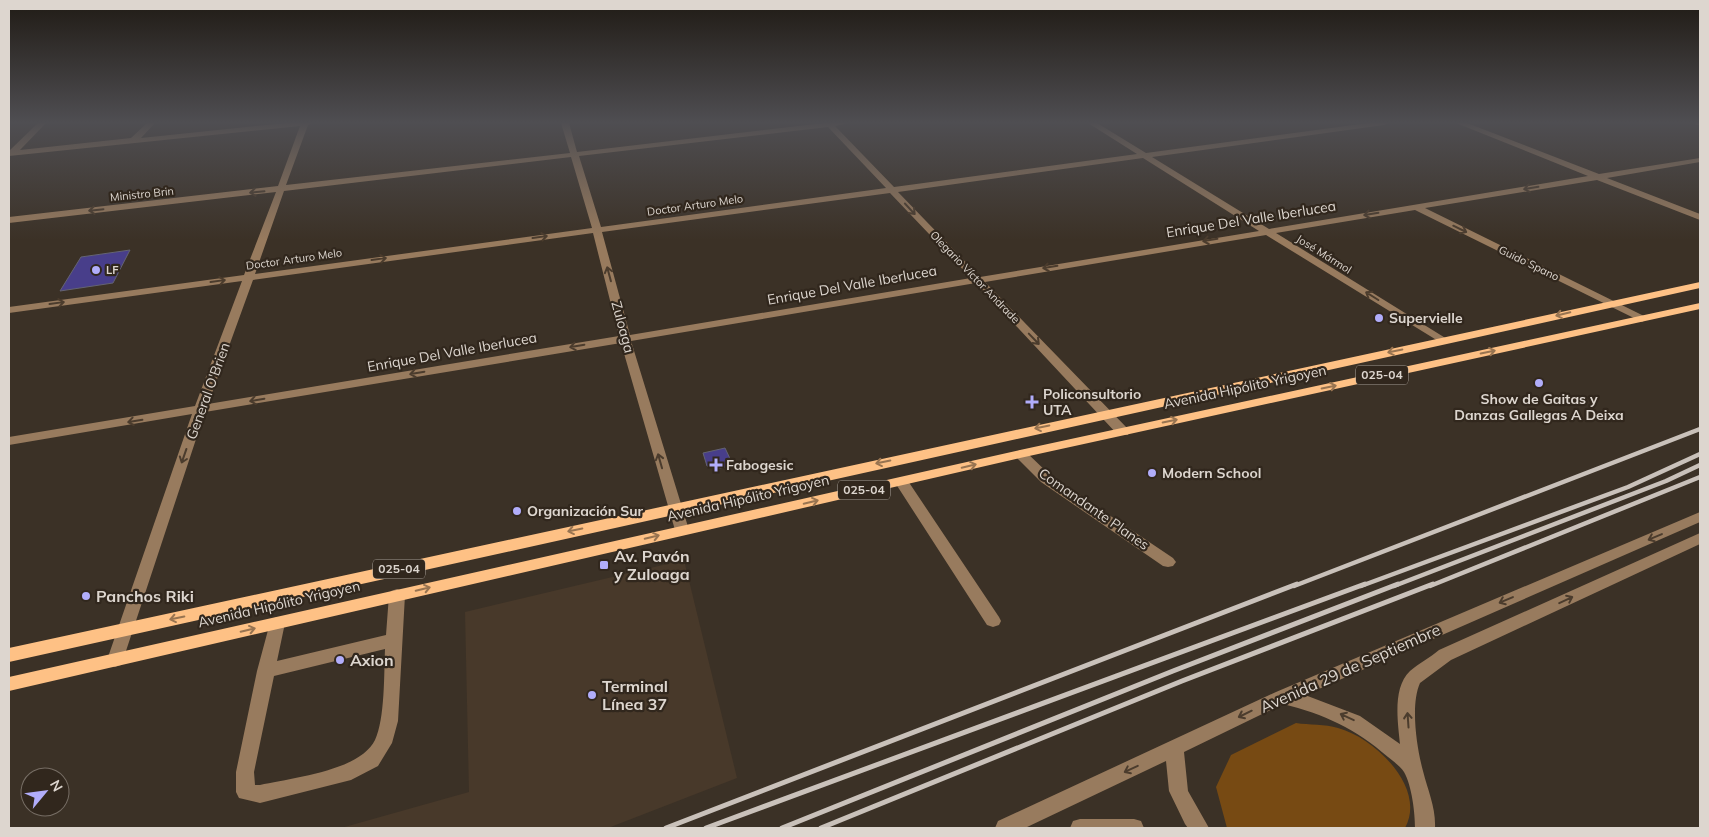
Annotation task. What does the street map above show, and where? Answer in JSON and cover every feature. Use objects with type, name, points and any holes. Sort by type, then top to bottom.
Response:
[{"type":"main road","name":"Avenida Hipólito Yrigoyen","points":[[9,655],[1106,413],[1700,285]]},
{"type":"main road","name":"Avenida Hipólito Yrigoyen","points":[[9,684],[1020,454],[1700,306]]},
{"type":"street","name":"General O'Brien","points":[[115,660],[200,410],[292,162]]},
{"type":"street","name":"Ministro Brin","points":[[9,220],[506,162]]},
{"type":"street","name":"Zuloaga","points":[[576,162],[597,230],[625,338],[682,530]]},
{"type":"street","name":"Olegario Víctor Andrade","points":[[866,162],[1123,432]]},
{"type":"street","name":"Doctor Arturo Melo","points":[[9,310],[1099,162]]},
{"type":"street","name":"José Mármol","points":[[1155,162],[1443,341]]},
{"type":"street","points":[[1559,162],[1700,217]]},
{"type":"street","name":"Enrique Del Valle Iberlucea","points":[[9,441],[1688,162]]},
{"type":"street","name":"Guido Spano","points":[[1416,207],[1642,319]]},
{"type":"street","name":"Comandante Planes","points":[[1020,454],[1046,478],[1168,562]]},
{"type":"street","points":[[901,482],[993,621]]},
{"type":"street","name":"Avenida 29 de Septiembre","points":[[1005,828],[1175,749],[1282,696],[1700,517]]},
{"type":"street","name":"Avenida 29 de Septiembre","points":[[1425,828],[1426,819],[1422,796],[1413,768],[1406,698],[1413,678],[1445,655],[1700,538]]},
{"type":"street","points":[[277,623],[245,772],[246,792],[260,794],[351,772],[371,760],[383,743],[389,720],[397,595]]},
{"type":"street","points":[[266,671],[394,640]]},
{"type":"street","points":[[1282,696],[1316,704],[1352,718],[1385,740],[1413,768]]},
{"type":"street","points":[[1175,749],[1174,778],[1186,811],[1199,828]]},
{"type":"street","points":[[1080,828],[1134,828]]},
{"type":"shaded area","name":"Terminal Línea 37","points":[[684,560],[737,778],[608,828],[341,828],[469,792],[465,612]]},
{"type":"shaded area","points":[[1296,723],[1338,728],[1367,742],[1381,753],[1394,767],[1403,781],[1409,797],[1410,813],[1405,828],[1227,828],[1216,787],[1231,755]]},
{"type":"building","name":"LF","points":[[130,250],[113,283],[60,291],[81,257]]},
{"type":"building","points":[[725,448],[733,465],[717,469],[707,466],[703,453]]},
{"type":"railway","points":[[1294,586],[1700,429]]},
{"type":"railway","points":[[1361,586],[1628,487],[1700,454]]},
{"type":"railway","points":[[1394,586],[1666,481],[1700,465]]},
{"type":"railway","points":[[1430,586],[1700,477]]},
{"type":"railway","points":[[666,828],[1297,584]]},
{"type":"railway","points":[[706,828],[1365,584]]},
{"type":"railway","points":[[782,828],[1173,671],[1398,584]]},
{"type":"railway","points":[[821,828],[1182,681],[1433,584]]},
{"type":"place","name":"LF","points":[[96,270]]},
{"type":"place","name":"Supervielle","points":[[1379,318]]},
{"type":"place","name":"Show de Gaitas y Danzas Gallegas A Deixa","points":[[1539,383]]},
{"type":"place","name":"Policonsultorio UTA","points":[[1032,402]]},
{"type":"place","name":"Fabogesic","points":[[716,465]]},
{"type":"place","name":"Modern School","points":[[1152,473]]},
{"type":"place","name":"Organización Sur","points":[[517,511]]},
{"type":"place","name":"Av. Pavón y Zuloaga","points":[[604,565]]},
{"type":"place","name":"Panchos Riki","points":[[86,596]]},
{"type":"place","name":"Axion","points":[[340,660]]},
{"type":"place","name":"Terminal Línea 37","points":[[592,695]]}]
